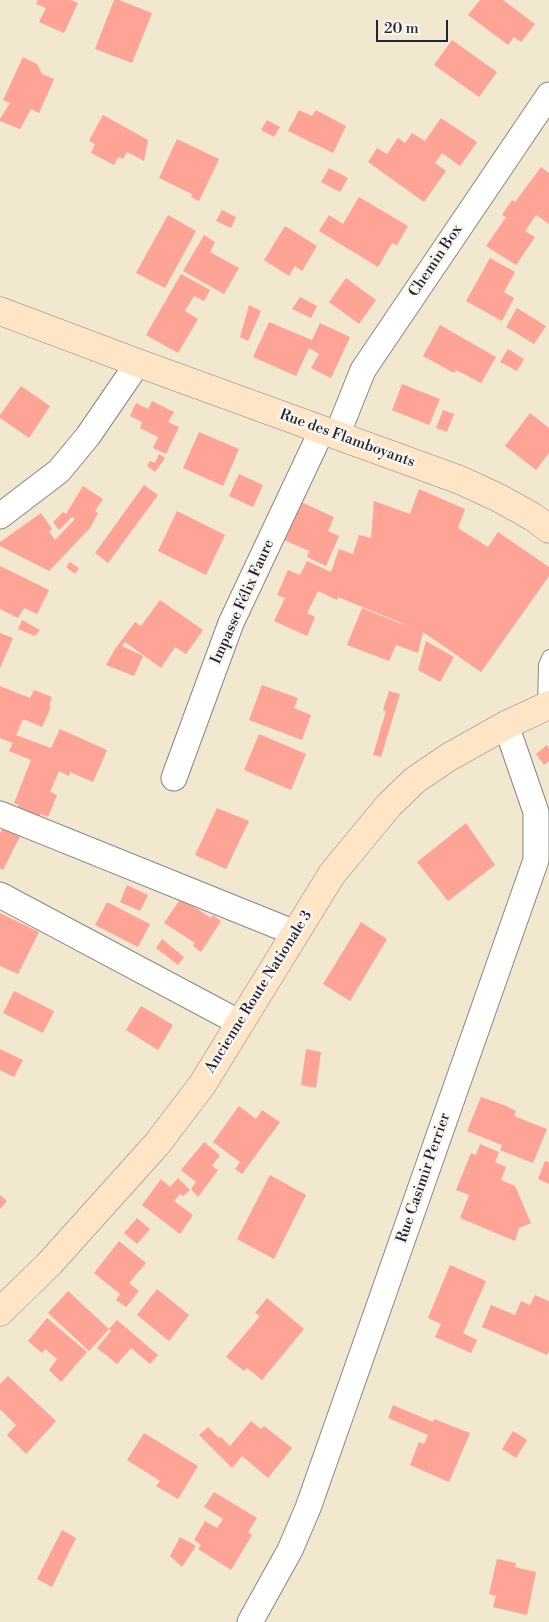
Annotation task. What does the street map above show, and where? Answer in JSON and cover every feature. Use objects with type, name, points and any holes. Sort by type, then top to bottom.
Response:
[{"type":"main road","name":"Rue des Flamboyants","points":[[0,311],[460,480],[516,507],[549,529]]},
{"type":"main road","name":"Ancienne Route Nationale 3","points":[[0,1312],[50,1263],[157,1144],[202,1085],[332,874],[389,805],[415,780],[449,757],[506,725],[548,707]]},
{"type":"street","name":"Chemin Box","points":[[329,432],[363,370],[549,95]]},
{"type":"street","points":[[0,516],[59,470],[88,436],[138,363]]},
{"type":"street","name":"Impasse Félix Faure","points":[[174,778],[231,623],[329,432]]},
{"type":"street","name":"Rue Casimir Perrier","points":[[250,1622],[290,1550],[308,1508],[536,860],[536,812],[506,725]]},
{"type":"street","points":[[0,814],[295,933]]},
{"type":"street","points":[[0,895],[240,1023]]},
{"type":"lane","points":[[548,707],[545,665],[549,656]]},
{"type":"building","points":[[38,0],[71,0],[78,3],[64,33],[39,22],[46,8],[36,4]]},
{"type":"building","points":[[114,0],[119,0],[152,13],[132,63],[95,49]]},
{"type":"building","points":[[480,0],[503,0],[535,24],[521,42],[514,37],[508,45],[468,15]]},
{"type":"building","points":[[452,40],[497,72],[479,97],[434,65]]},
{"type":"building","points":[[23,57],[37,64],[42,74],[54,79],[39,113],[31,109],[20,129],[0,121],[0,119],[10,103],[3,100]]},
{"type":"building","points":[[299,110],[312,116],[316,110],[346,126],[333,153],[288,131]]},
{"type":"building","points":[[103,115],[148,140],[144,161],[127,152],[123,159],[118,157],[114,165],[91,153],[95,144],[89,141]]},
{"type":"building","points":[[441,118],[477,142],[460,166],[442,153],[435,163],[446,171],[424,202],[368,162],[377,148],[387,154],[398,138],[405,143],[412,133],[425,141]]},
{"type":"building","points":[[267,120],[280,127],[274,137],[261,130]]},
{"type":"building","points":[[177,139],[219,159],[199,201],[191,197],[192,194],[159,178]]},
{"type":"building","points":[[541,167],[549,173],[549,224],[536,215],[525,231],[535,237],[516,265],[486,246],[506,217],[502,215],[512,200],[515,202]]},
{"type":"building","points":[[329,168],[348,178],[340,192],[321,182]]},
{"type":"building","points":[[359,197],[408,226],[397,245],[392,243],[378,267],[319,231],[329,215],[343,224]]},
{"type":"building","points":[[222,210],[236,217],[231,228],[216,221]]},
{"type":"building","points":[[168,215],[196,231],[165,288],[136,273]]},
{"type":"building","points":[[285,226],[317,246],[302,271],[295,266],[289,276],[264,260]]},
{"type":"building","points":[[204,235],[215,242],[210,252],[239,268],[224,294],[183,271]]},
{"type":"building","points":[[490,258],[515,272],[504,292],[514,298],[502,321],[466,301]]},
{"type":"building","points":[[181,274],[210,290],[204,301],[194,296],[185,311],[198,319],[178,353],[146,335]]},
{"type":"building","points":[[346,278],[376,300],[359,324],[329,302]]},
{"type":"building","points":[[300,297],[317,306],[311,318],[292,309]]},
{"type":"building","points":[[249,305],[261,311],[248,341],[240,337]]},
{"type":"building","points":[[517,308],[546,326],[534,344],[506,327]]},
{"type":"building","points":[[269,322],[312,340],[320,323],[350,337],[331,378],[311,368],[319,354],[309,348],[296,376],[253,357]]},
{"type":"building","points":[[440,325],[496,357],[481,383],[456,370],[454,373],[423,356]]},
{"type":"building","points":[[508,349],[524,359],[517,371],[500,362]]},
{"type":"building","points":[[402,384],[440,399],[429,425],[392,410]]},
{"type":"building","points":[[21,386],[50,406],[29,438],[0,418],[0,415]]},
{"type":"building","points":[[152,401],[174,412],[168,422],[179,427],[166,454],[153,448],[158,437],[140,428],[142,422],[130,416],[136,403],[148,409]]},
{"type":"building","points":[[443,410],[454,414],[447,432],[436,428]]},
{"type":"building","points":[[530,413],[549,428],[549,453],[536,470],[505,446]]},
{"type":"building","points":[[199,432],[239,449],[223,486],[183,468]]},
{"type":"building","points":[[159,454],[165,458],[155,472],[147,466],[150,461],[155,463]]},
{"type":"building","points":[[239,474],[263,485],[253,507],[229,496]]},
{"type":"building","points":[[144,485],[158,495],[108,563],[95,553]]},
{"type":"building","points":[[83,486],[103,499],[95,511],[98,513],[90,528],[49,571],[0,546],[0,542],[41,513],[52,529],[49,531],[55,540],[75,519],[72,517],[59,530],[53,522],[63,512],[66,514]]},
{"type":"building","points":[[419,489],[465,509],[458,528],[488,547],[498,532],[549,567],[549,576],[481,672],[423,632],[418,653],[396,645],[389,661],[347,645],[362,608],[404,624],[338,597],[337,600],[318,591],[307,613],[315,617],[307,636],[274,621],[285,598],[277,595],[288,570],[300,575],[307,561],[331,572],[339,549],[353,554],[359,535],[371,538],[374,501],[410,514]]},
{"type":"building","points":[[301,502],[334,517],[328,531],[339,536],[326,566],[307,557],[309,551],[284,540]]},
{"type":"building","points":[[177,511],[225,535],[206,575],[158,551]]},
{"type":"building","points":[[70,562],[79,568],[75,574],[66,567]]},
{"type":"building","points":[[0,566],[49,590],[37,614],[24,608],[18,618],[0,609]]},
{"type":"building","points":[[160,600],[203,630],[186,654],[175,647],[161,668],[125,642],[122,646],[143,656],[134,676],[106,665],[135,622],[141,626]]},
{"type":"building","points":[[22,620],[40,630],[35,636],[18,629]]},
{"type":"building","points":[[0,633],[13,638],[0,668]]},
{"type":"building","points":[[426,641],[454,657],[440,682],[418,670]]},
{"type":"building","points":[[262,685],[298,698],[294,708],[311,715],[302,740],[249,720]]},
{"type":"building","points":[[0,686],[30,698],[34,690],[52,697],[49,706],[51,707],[42,727],[23,719],[16,735],[51,748],[60,729],[107,750],[93,782],[70,772],[69,776],[59,771],[50,792],[57,795],[48,817],[41,814],[36,825],[14,817],[19,805],[14,803],[31,760],[9,751],[13,743],[0,738]]},
{"type":"building","points":[[389,691],[400,694],[381,757],[373,755],[386,711],[383,710]]},
{"type":"building","points":[[259,734],[306,754],[291,790],[244,770]]},
{"type":"building","points":[[547,745],[549,748],[549,761],[544,765],[536,754]]},
{"type":"building","points":[[217,808],[249,821],[226,869],[195,855]]},
{"type":"building","points":[[7,820],[24,828],[3,870],[0,868],[0,833]]},
{"type":"building","points":[[466,823],[495,865],[448,901],[417,862]]},
{"type":"building","points":[[127,885],[148,895],[140,911],[120,902]]},
{"type":"building","points":[[181,898],[211,918],[213,915],[221,921],[201,952],[193,946],[195,943],[164,923]]},
{"type":"building","points":[[107,902],[150,924],[138,947],[95,925]]},
{"type":"building","points":[[0,913],[39,932],[18,974],[0,966]]},
{"type":"building","points":[[361,922],[387,939],[350,1001],[323,984]]},
{"type":"building","points":[[162,939],[184,957],[178,965],[156,948]]},
{"type":"building","points":[[14,991],[54,1011],[43,1033],[3,1013]]},
{"type":"building","points":[[141,1006],[173,1025],[158,1050],[126,1030]]},
{"type":"building","points":[[0,1049],[23,1060],[14,1077],[0,1070]]},
{"type":"building","points":[[306,1049],[321,1052],[316,1088],[301,1085]]},
{"type":"building","points":[[481,1097],[504,1105],[516,1111],[514,1116],[547,1129],[533,1163],[500,1150],[502,1145],[467,1131]]},
{"type":"building","points":[[239,1106],[256,1119],[262,1110],[280,1122],[242,1174],[235,1169],[240,1162],[213,1142]]},
{"type":"building","points":[[204,1142],[220,1155],[212,1166],[218,1170],[198,1197],[191,1189],[196,1182],[181,1170]]},
{"type":"building","points":[[480,1144],[499,1152],[495,1162],[506,1167],[501,1180],[515,1186],[531,1223],[519,1228],[515,1241],[460,1218],[469,1195],[456,1190],[471,1153],[476,1155]]},
{"type":"building","points":[[545,1161],[549,1162],[549,1184],[538,1179]]},
{"type":"building","points":[[270,1175],[306,1195],[274,1259],[237,1239]]},
{"type":"building","points":[[178,1178],[190,1190],[183,1196],[180,1194],[174,1201],[193,1215],[180,1234],[142,1205],[161,1179],[170,1187]]},
{"type":"building","points":[[0,1195],[7,1201],[0,1209]]},
{"type":"building","points":[[137,1218],[150,1229],[137,1244],[124,1233]]},
{"type":"building","points":[[119,1241],[146,1263],[129,1283],[139,1291],[126,1307],[116,1300],[120,1294],[94,1273]]},
{"type":"building","points":[[450,1265],[486,1281],[463,1333],[477,1340],[471,1353],[435,1337],[441,1324],[428,1318]]},
{"type":"building","points":[[157,1289],[189,1315],[169,1341],[137,1315]]},
{"type":"building","points":[[68,1291],[109,1329],[89,1351],[48,1313]]},
{"type":"building","points":[[535,1295],[549,1301],[549,1351],[547,1355],[482,1327],[491,1305],[515,1315],[521,1301],[530,1305]]},
{"type":"building","points":[[267,1298],[304,1329],[262,1380],[247,1368],[244,1371],[226,1357],[260,1316],[255,1313]]},
{"type":"building","points":[[47,1318],[87,1352],[61,1382],[49,1370],[57,1359],[45,1349],[42,1353],[28,1341]]},
{"type":"building","points":[[117,1320],[158,1355],[150,1364],[131,1348],[117,1364],[97,1348],[111,1331],[109,1329]]},
{"type":"building","points":[[8,1376],[56,1421],[26,1454],[7,1435],[16,1425],[0,1409],[0,1384]]},
{"type":"building","points":[[393,1405],[433,1422],[434,1419],[470,1433],[449,1482],[410,1465],[419,1442],[424,1444],[428,1435],[388,1418]]},
{"type":"building","points":[[251,1421],[261,1429],[264,1426],[292,1448],[268,1478],[242,1456],[232,1468],[199,1435],[208,1427],[230,1446]]},
{"type":"building","points":[[513,1431],[527,1440],[516,1458],[502,1449]]},
{"type":"building","points":[[144,1433],[198,1466],[178,1499],[156,1486],[160,1481],[127,1460]]},
{"type":"building","points":[[214,1492],[257,1518],[248,1532],[252,1535],[231,1570],[198,1549],[201,1545],[194,1540],[205,1521],[217,1528],[223,1519],[204,1507]]},
{"type":"building","points":[[62,1530],[76,1538],[52,1587],[37,1579]]},
{"type":"building","points":[[180,1537],[196,1546],[182,1567],[170,1556]]},
{"type":"building","points":[[497,1559],[516,1563],[515,1567],[536,1572],[527,1615],[493,1607],[496,1596],[489,1594]]}]
